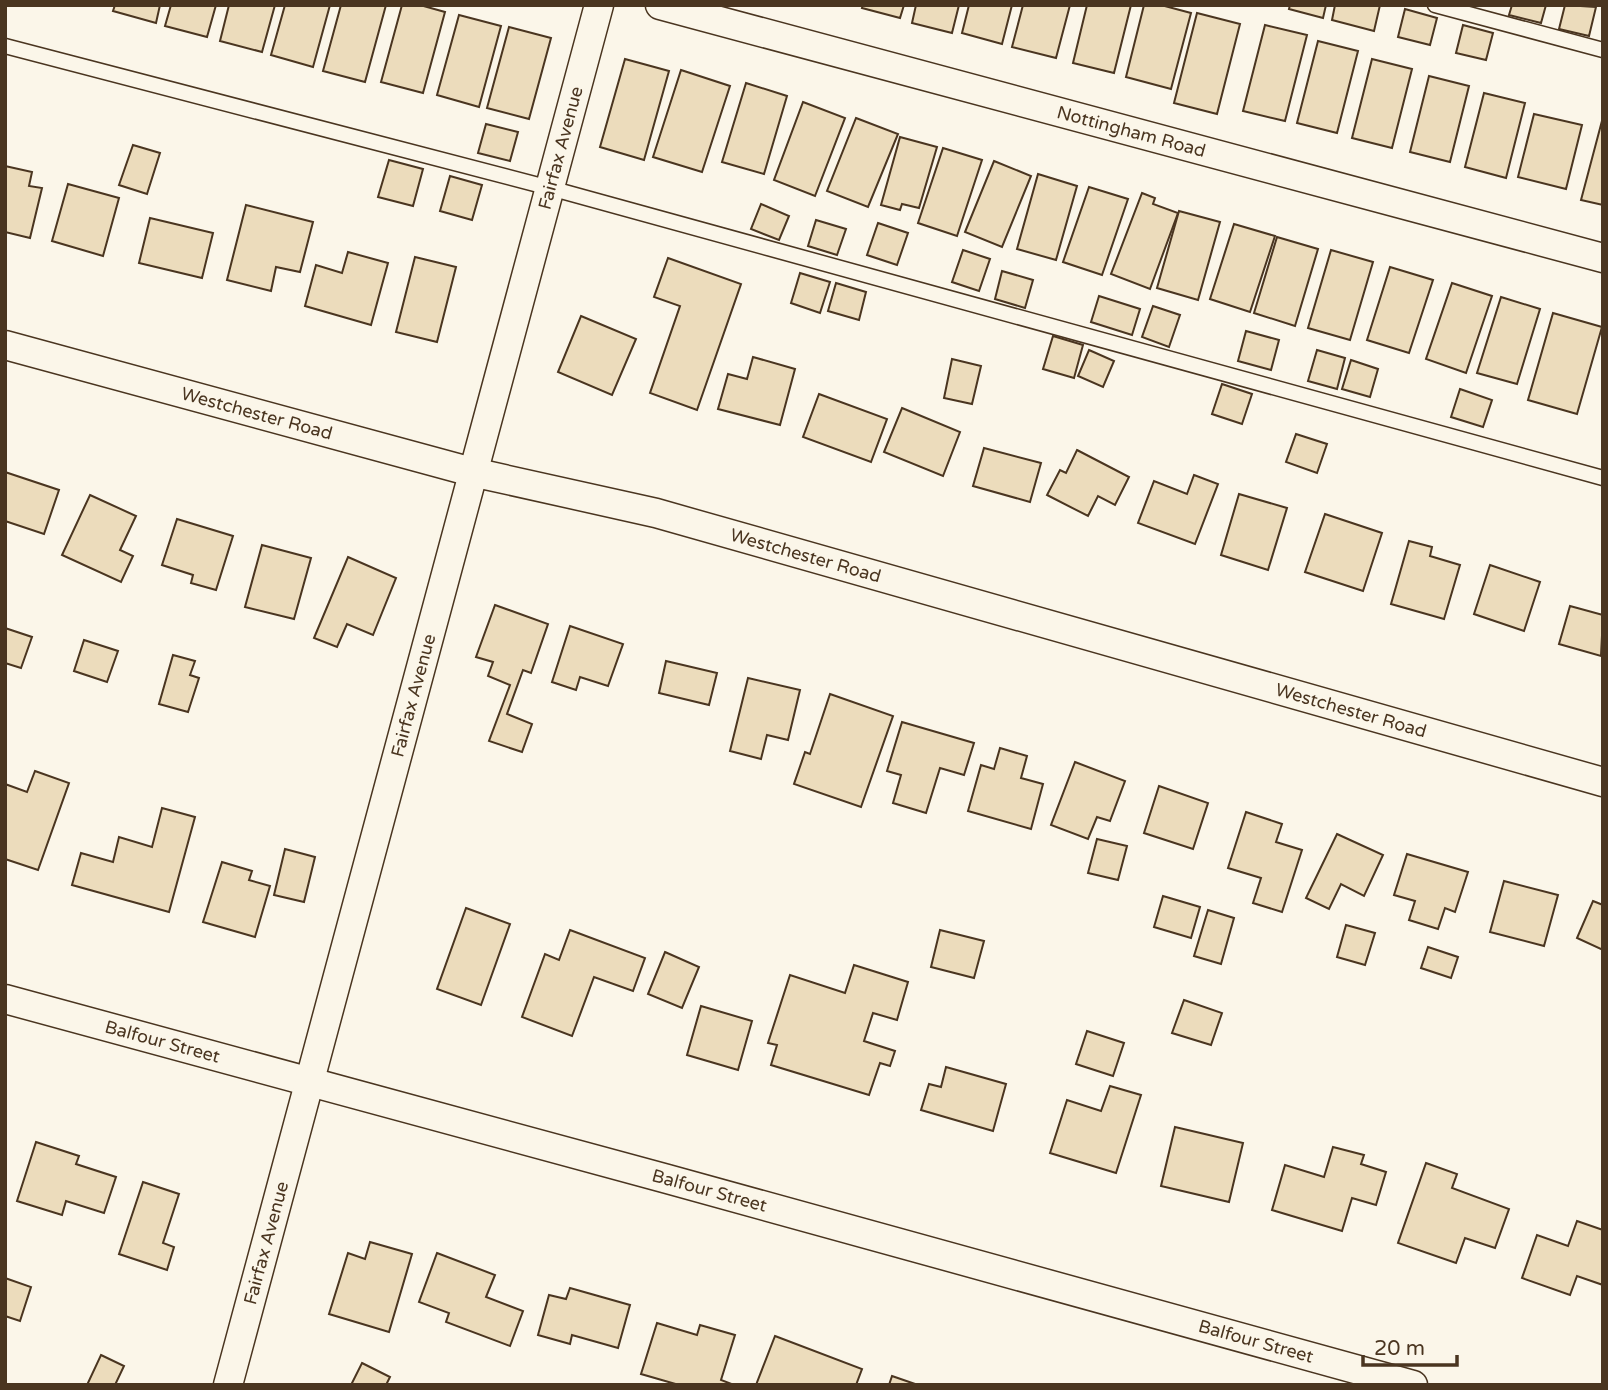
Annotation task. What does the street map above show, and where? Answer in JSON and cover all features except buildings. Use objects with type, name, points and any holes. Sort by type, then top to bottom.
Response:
[{"type":"street","name":"Fairfax Avenue","points":[[228,1385],[598,5]]},
{"type":"street","name":"Nottingham Road","points":[[660,5],[1603,258]]},
{"type":"street","name":"Westchester Road","points":[[5,345],[472,472],[656,513],[1603,782]]},
{"type":"street","name":"Balfour Street","points":[[5,999],[363,1098],[783,1209],[1413,1385]]},
{"type":"lane","points":[[1435,5],[1603,50]]},
{"type":"lane","points":[[5,46],[550,188],[1603,478]]}]
